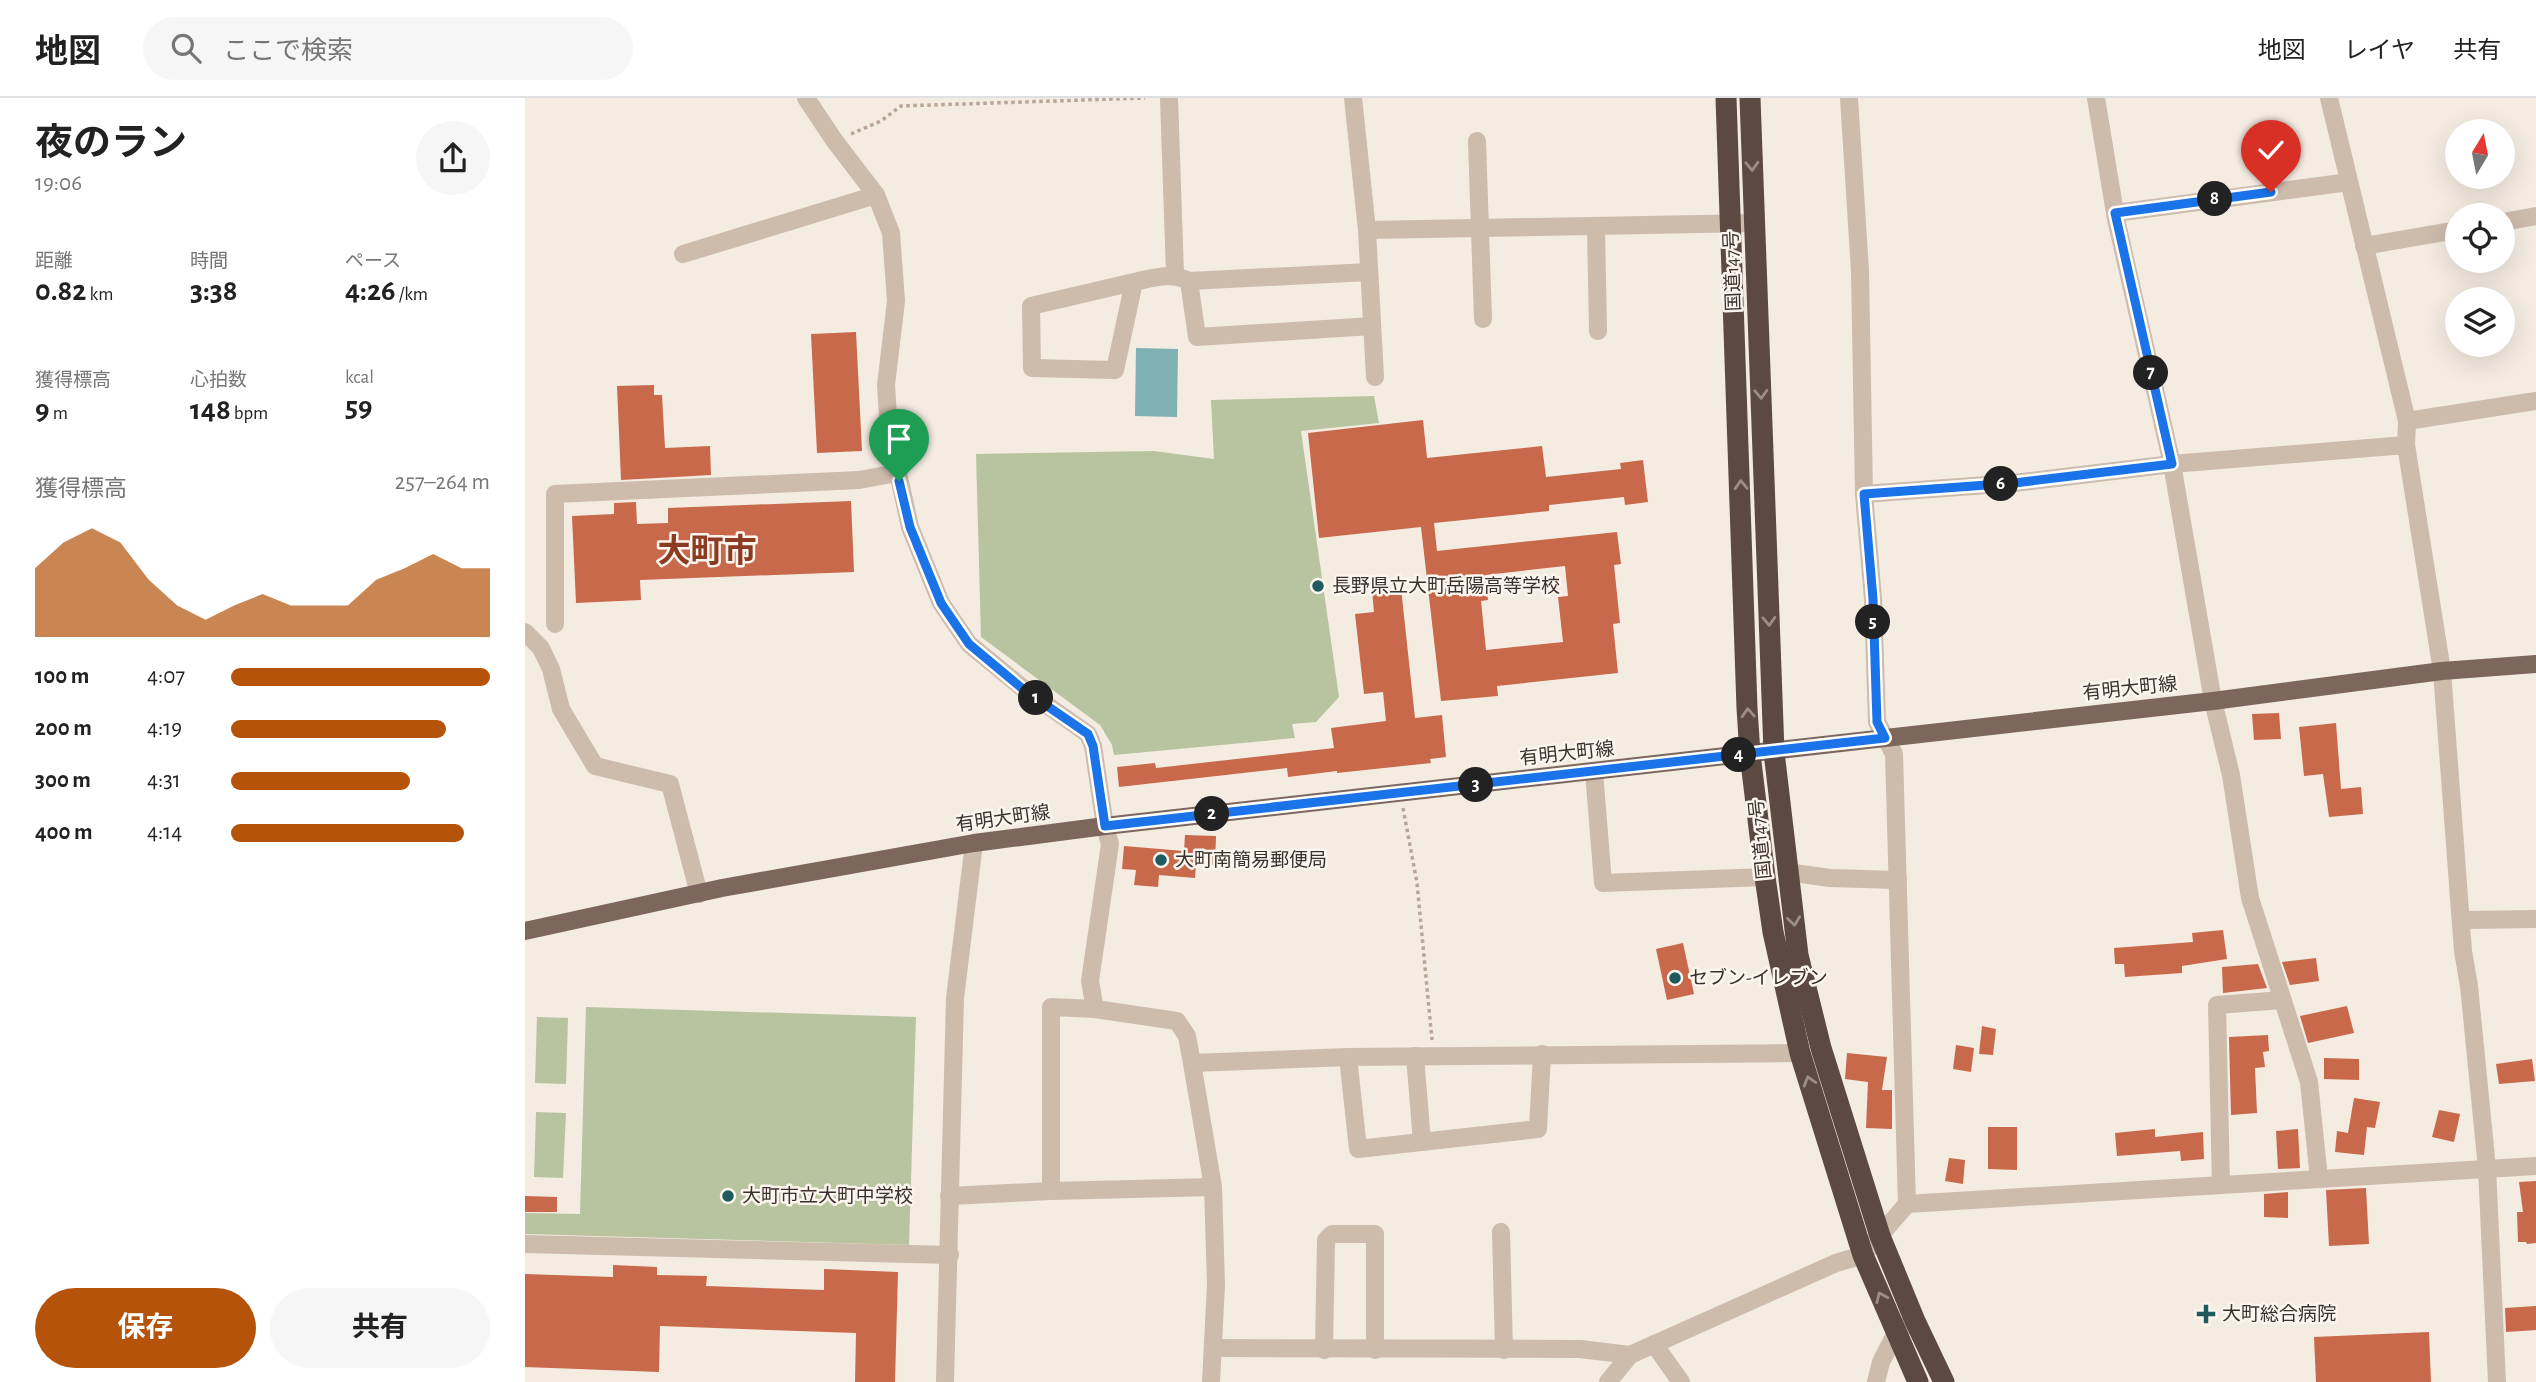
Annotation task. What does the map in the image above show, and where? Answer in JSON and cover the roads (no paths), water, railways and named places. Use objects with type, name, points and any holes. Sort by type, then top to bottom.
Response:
[{"type":"highway","name":"国道147号","points":[[1727,98],[1750,754],[1773,932],[1800,1054],[1863,1255],[1944,1382]]},
{"type":"highway","name":"国道147号","points":[[1749,98],[1774,751],[1787,872],[1798,955],[1821,1048],[1880,1236],[1906,1326],[1918,1382]]},
{"type":"main road","name":"有明大町線","points":[[525,931],[722,888],[974,843],[2213,701],[2442,671],[2536,664]]},
{"type":"street","points":[[806,98],[834,141],[876,195],[891,233],[896,301],[886,385],[889,432],[910,527],[941,603],[969,644],[1024,690],[1088,734],[1093,746],[1105,826],[1111,844],[1090,981],[1095,1009]]},
{"type":"street","points":[[1169,98],[1182,278],[1197,337],[1372,326]]},
{"type":"street","points":[[1353,98],[1367,230],[1375,377]]},
{"type":"street","points":[[1608,1382],[1630,1356],[1654,1344],[1836,1263],[1863,1255],[1907,1204],[1894,754],[1877,722],[1873,599],[1864,494],[1860,271],[1849,98]]},
{"type":"street","points":[[2096,98],[2115,213],[2172,464],[2213,701],[2231,775],[2250,898],[2309,1082],[2319,1179]]},
{"type":"street","points":[[2329,98],[2407,421],[2406,445],[2442,671],[2463,951],[2469,986],[2487,1168],[2497,1382]]},
{"type":"street","points":[[1477,141],[1483,319]]},
{"type":"street","points":[[2115,213],[2349,182]]},
{"type":"street","points":[[683,254],[876,195]]},
{"type":"street","points":[[2515,220],[2536,216]]},
{"type":"street","points":[[1367,230],[1754,223]]},
{"type":"street","points":[[1596,227],[1598,331]]},
{"type":"street","points":[[2364,246],[2445,232]]},
{"type":"street","points":[[1134,282],[1115,370],[1033,368],[1031,306],[1134,282],[1369,272]]},
{"type":"street","points":[[2407,421],[2536,401]]},
{"type":"street","points":[[1864,494],[2014,483],[2172,464],[2406,445]]},
{"type":"street","points":[[555,624],[555,494],[859,480],[897,473]]},
{"type":"street","points":[[525,632],[541,648],[551,669],[561,709],[595,766],[670,784],[699,894]]},
{"type":"street","points":[[1594,772],[1602,883],[1765,877]]},
{"type":"street","points":[[945,1382],[955,998],[974,843]]},
{"type":"street","points":[[1787,872],[1830,878],[1898,880]]},
{"type":"street","points":[[2462,920],[2536,919]]},
{"type":"street","points":[[2221,1185],[2217,1005],[2282,1000]]},
{"type":"street","points":[[1051,1191],[1051,1007],[1095,1009],[1177,1021],[1187,1036],[1213,1187],[1216,1233],[1211,1382]]},
{"type":"street","points":[[1192,1063],[1542,1054],[1800,1054]]},
{"type":"street","points":[[1348,1057],[1358,1149],[1538,1129],[1542,1054]]},
{"type":"street","points":[[1415,1056],[1422,1142]]},
{"type":"street","points":[[1907,1204],[2536,1166]]},
{"type":"street","points":[[949,1196],[1213,1187]]},
{"type":"street","points":[[1501,1232],[1504,1350]]},
{"type":"street","points":[[1324,1350],[1326,1240],[1332,1234],[1375,1234],[1375,1350]]},
{"type":"street","points":[[525,1244],[950,1255]]},
{"type":"street","points":[[1876,1382],[1881,1362],[1906,1326]]},
{"type":"street","points":[[1654,1344],[1681,1382]]},
{"type":"street","points":[[1214,1348],[1580,1349],[1630,1356]]},
{"type":"water","points":[[1136,348],[1178,349],[1177,417],[1135,416]]},
{"type":"place","name":"長野県立大町岳陽高等学校","points":[[1318,586]]},
{"type":"place","name":"大町南簡易郵便局","points":[[1161,860]]},
{"type":"place","name":"セブン-イレブン","points":[[1675,978]]},
{"type":"place","name":"大町市立大町中学校","points":[[728,1196]]},
{"type":"place","name":"大町総合病院","points":[[2206,1314]]},
{"type":"district","name":"大町市","points":[[707,552]]}]
